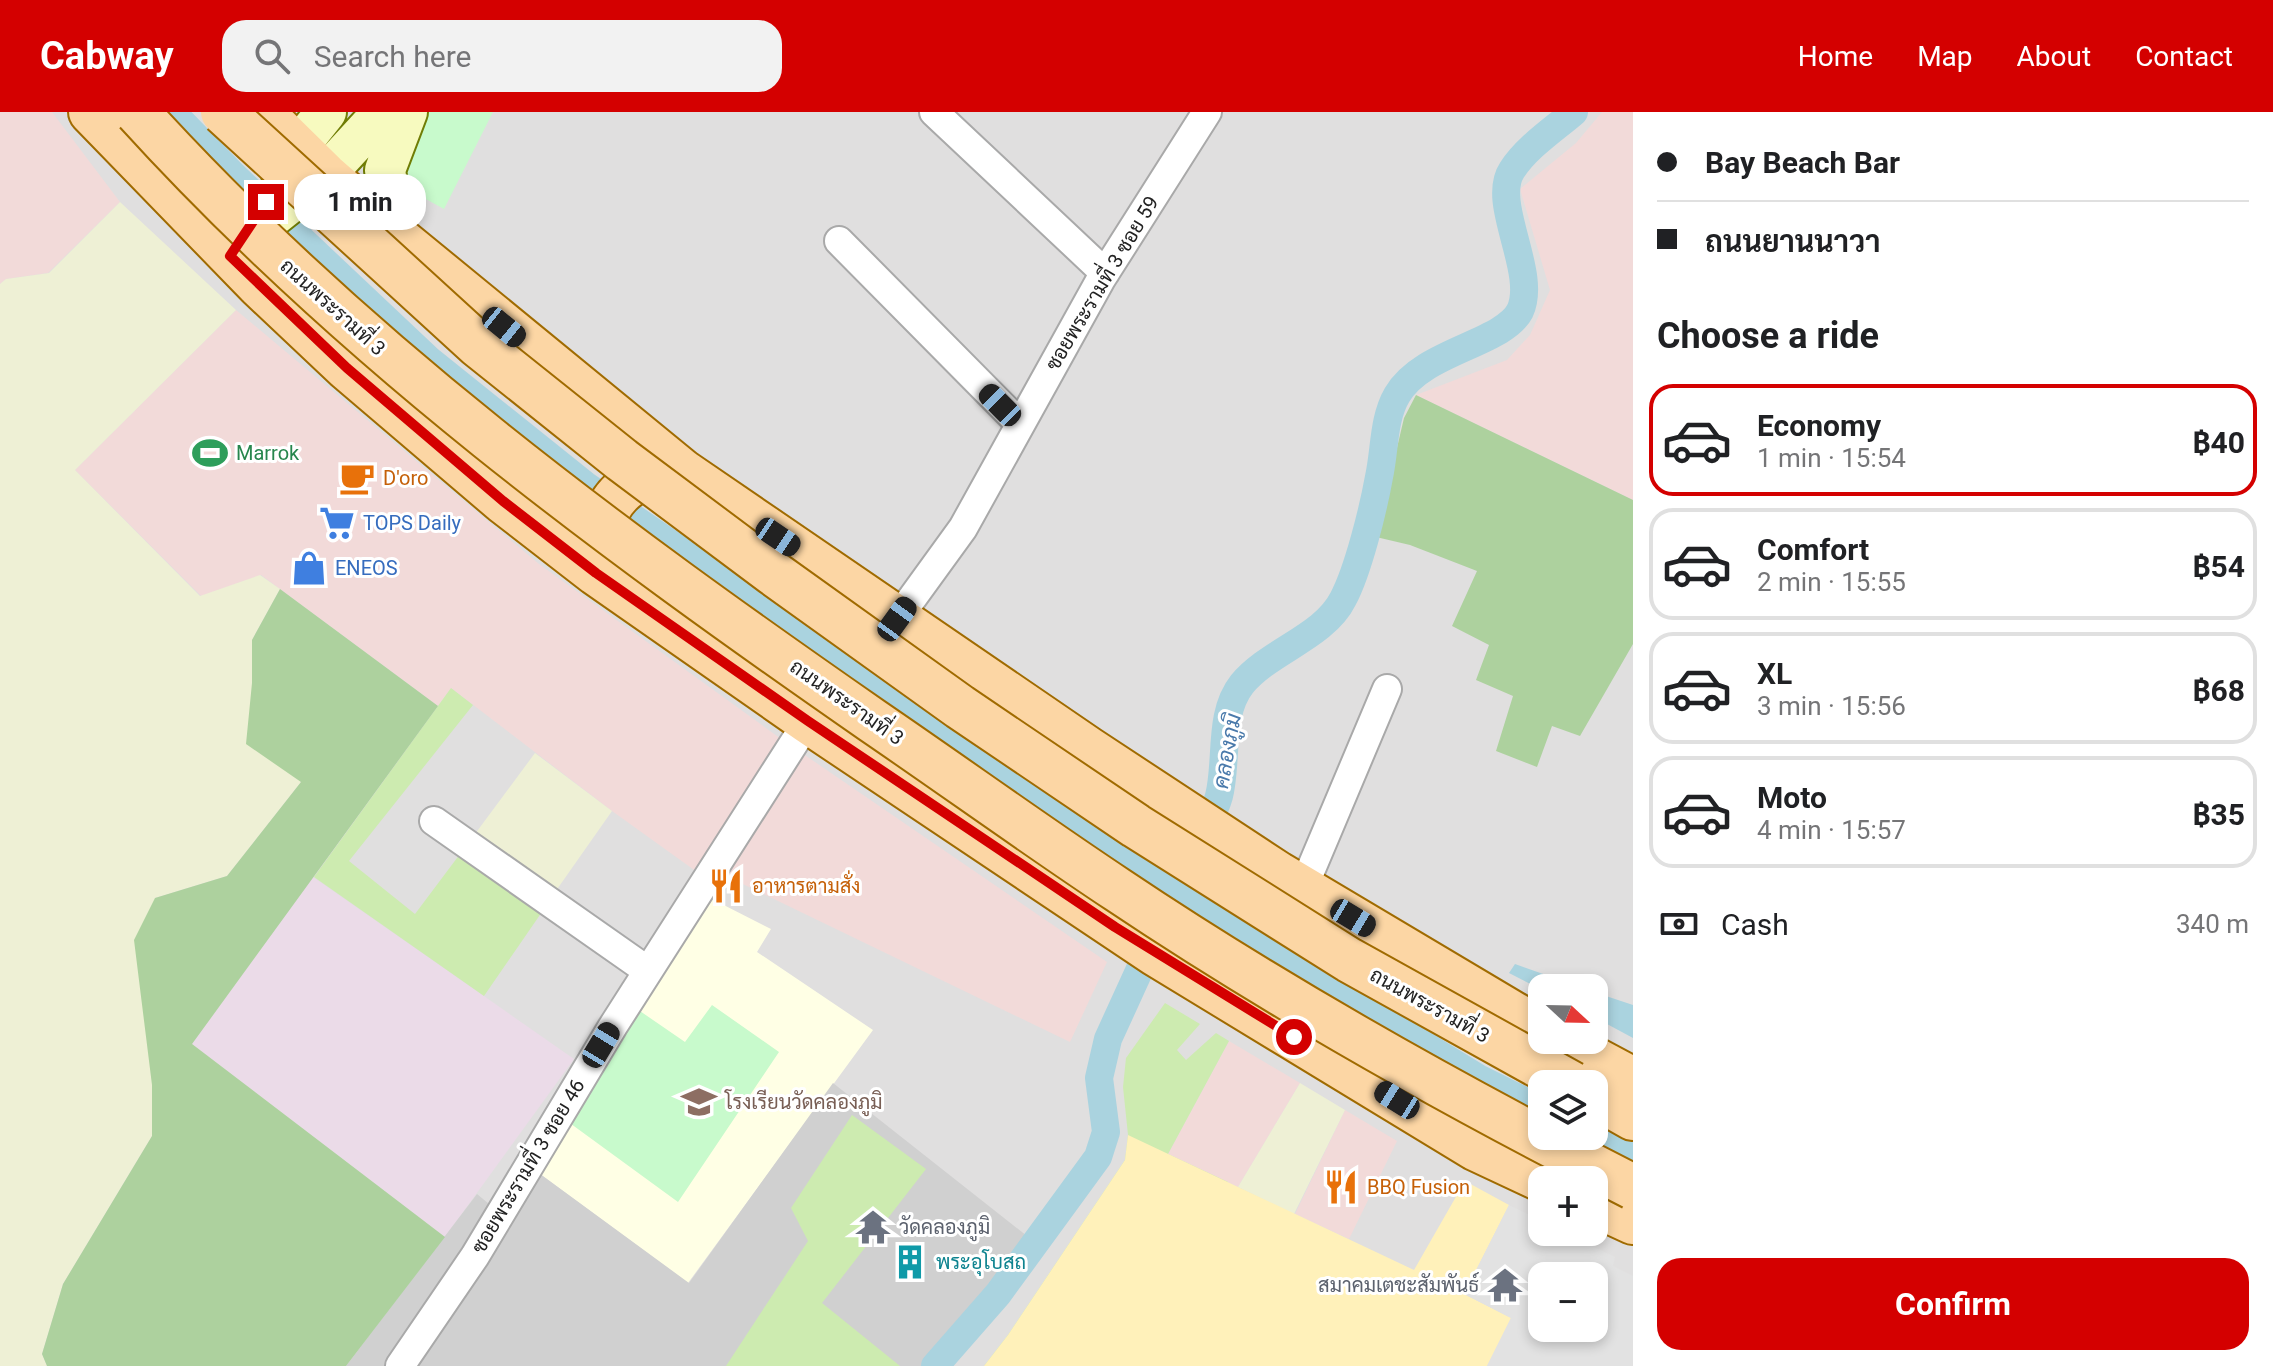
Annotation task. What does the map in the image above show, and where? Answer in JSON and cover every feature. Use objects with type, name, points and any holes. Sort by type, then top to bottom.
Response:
[{"type":"main road","name":"ถนนพระรามที่ 3","points":[[91,112],[247,236],[347,368],[503,501],[596,573],[808,721],[1156,954],[1475,1148],[1528,1173]]},
{"type":"main road","name":"ถนนพระรามที่ 3","points":[[137,112],[270,251],[398,366],[614,537],[748,634],[1120,892],[1273,988],[1423,1076],[1633,1187]]},
{"type":"main road","name":"ถนนพระรามที่ 3","points":[[223,112],[478,345],[622,460],[786,582],[960,707],[1136,826],[1349,960],[1547,1070]]},
{"type":"main road","name":"ถนนพระรามที่ 3","points":[[261,112],[300,175],[395,236],[683,472],[1218,834],[1528,1023]]},
{"type":"main road","points":[[300,175],[326,112]]},
{"type":"main road","points":[[247,236],[300,175],[383,112]]},
{"type":"main road","points":[[395,236],[385,170],[407,112]]},
{"type":"main road","points":[[596,573],[597,542],[610,506],[645,477],[683,472]]},
{"type":"main road","points":[[1584,1054],[1633,1080]]},
{"type":"main road","points":[[1608,1104],[1633,1118]]},
{"type":"main road","points":[[1608,1210],[1633,1222]]},
{"type":"street","points":[[934,112],[1105,273]]},
{"type":"street","name":"ซอยพระรามที่ 3 ซอย 59","points":[[897,619],[963,528],[1105,273],[1207,112]]},
{"type":"street","points":[[839,241],[1020,424]]},
{"type":"street","points":[[1303,888],[1387,689]]},
{"type":"street","name":"ซอยพระรามที่ 3 ซอย 46","points":[[400,1366],[475,1256],[648,971],[808,721]]},
{"type":"street","points":[[434,821],[648,971]]},
{"type":"shaded area","points":[[0,112],[1633,112],[1633,1366],[0,1366]]},
{"type":"shaded area","points":[[0,112],[52,112],[120,202],[48,273],[6,279],[0,284]]},
{"type":"shaded area","points":[[1602,112],[1633,112],[1633,500],[1416,395],[1507,360],[1530,335],[1550,290],[1520,189],[1576,143]]},
{"type":"shaded area","points":[[120,202],[236,310],[75,470],[200,596],[260,575],[280,589],[252,640],[252,683],[301,782],[227,876],[155,898],[152,1136],[63,1284],[42,1354],[47,1366],[0,1366],[0,284],[6,279],[49,273]]},
{"type":"shaded area","points":[[236,310],[539,564],[777,736],[1107,962],[1070,1042],[722,874],[697,872],[451,688],[438,706],[261,575],[201,596],[75,470]]},
{"type":"shaded area","points":[[535,753],[612,811],[553,895],[472,838]]},
{"type":"shaded area","points":[[313,877],[574,1059],[445,1237],[192,1044]]},
{"type":"shaded area","name":"โรงเรียนวัดคลองภูมิ","points":[[708,897],[771,929],[757,952],[873,1030],[688,1283],[536,1171]]},
{"type":"shaded area","points":[[1229,1041],[1300,1083],[1238,1187],[1168,1154]]},
{"type":"shaded area","name":"วัดคลองภูมิ","points":[[833,1083],[1027,1236],[923,1366],[346,1366],[477,1194],[506,1218],[536,1171],[689,1283]]},
{"type":"shaded area","points":[[1300,1083],[1345,1110],[1294,1214],[1238,1187]]},
{"type":"shaded area","name":"BBQ Fusion","points":[[1345,1110],[1397,1141],[1349,1239],[1295,1214]]},
{"type":"shaded area","name":"สมาคมเตชะสัมพันธ์","points":[[1509,1205],[1528,1214],[1528,1246],[1592,1246],[1615,1257],[1613,1266],[1633,1276],[1633,1366],[1487,1366],[1511,1318],[1464,1294]]},
{"type":"green space","points":[[427,112],[493,112],[444,209],[402,186],[402,152]]},
{"type":"green space","points":[[1416,395],[1633,500],[1633,644],[1580,736],[1552,726],[1537,767],[1496,751],[1513,696],[1476,680],[1489,645],[1452,626],[1477,571],[1410,545],[1376,537],[1404,418]]},
{"type":"green space","points":[[280,589],[438,706],[192,1044],[445,1237],[346,1366],[47,1366],[42,1354],[63,1284],[152,1136],[152,1085],[134,940],[155,898],[227,876],[301,782],[246,744],[252,683],[252,640]]},
{"type":"green space","points":[[451,688],[473,705],[349,861],[415,914],[460,854],[544,909],[484,996],[314,877]]},
{"type":"green space","points":[[1165,1003],[1200,1024],[1177,1050],[1186,1060],[1216,1033],[1229,1041],[1168,1154],[1228,1182],[984,1366],[1125,1160],[1128,1135],[1123,1087],[1126,1058]]},
{"type":"green space","points":[[712,1005],[779,1052],[678,1202],[567,1121],[637,1009],[685,1042]]},
{"type":"green space","points":[[852,1115],[926,1169],[822,1303],[900,1366],[726,1366],[808,1241],[791,1208]]},
{"type":"sand","points":[[1128,1135],[1414,1270],[1465,1181],[1509,1205],[1464,1294],[1511,1318],[1487,1366],[984,1366],[1125,1160]]},
{"type":"water","points":[[1515,964],[1543,974],[1528,974],[1528,983],[1509,973]]},
{"type":"water","points":[[1608,997],[1633,1005],[1633,1038],[1608,1025]]},
{"type":"waterway","points":[[172,112],[234,176],[429,360],[585,485],[690,557],[931,732],[1176,893],[1478,1078],[1528,1103]]},
{"type":"waterway","name":"คลองภูมิ","points":[[1200,840],[1219,796],[1227,723],[1234,696],[1253,672],[1323,624],[1349,587],[1369,523],[1387,424],[1397,395],[1424,368],[1497,332],[1520,311],[1524,295],[1523,277],[1506,200],[1507,184],[1512,170],[1525,154],[1574,112]]},
{"type":"waterway","name":"คลองภูมิ","points":[[935,1366],[998,1294],[1098,1157],[1106,1132],[1099,1078],[1108,1039],[1155,936]]},
{"type":"waterway","points":[[1608,1144],[1633,1157]]},
{"type":"place","name":"Marrok","points":[[210,453]]},
{"type":"place","name":"D'oro","points":[[357,478]]},
{"type":"place","name":"TOPS Daily","points":[[337,523]]},
{"type":"place","name":"ENEOS","points":[[309,568]]},
{"type":"place","name":"อาหารตามสั่ง","points":[[726,886]]},
{"type":"place","name":"โรงเรียนวัดคลองภูมิ","points":[[699,1102]]},
{"type":"place","name":"BBQ Fusion","points":[[1341,1187]]},
{"type":"place","name":"วัดคลองภูมิ","points":[[873,1227]]},
{"type":"place","name":"พระอุโบสถ","points":[[910,1262]]},
{"type":"place","name":"สมาคมเตชะสัมพันธ์","points":[[1505,1285]]},
{"type":"route","points":[[266,202],[230,256],[347,368],[503,501],[596,573],[808,721],[1156,954],[1294,1037]]}]
